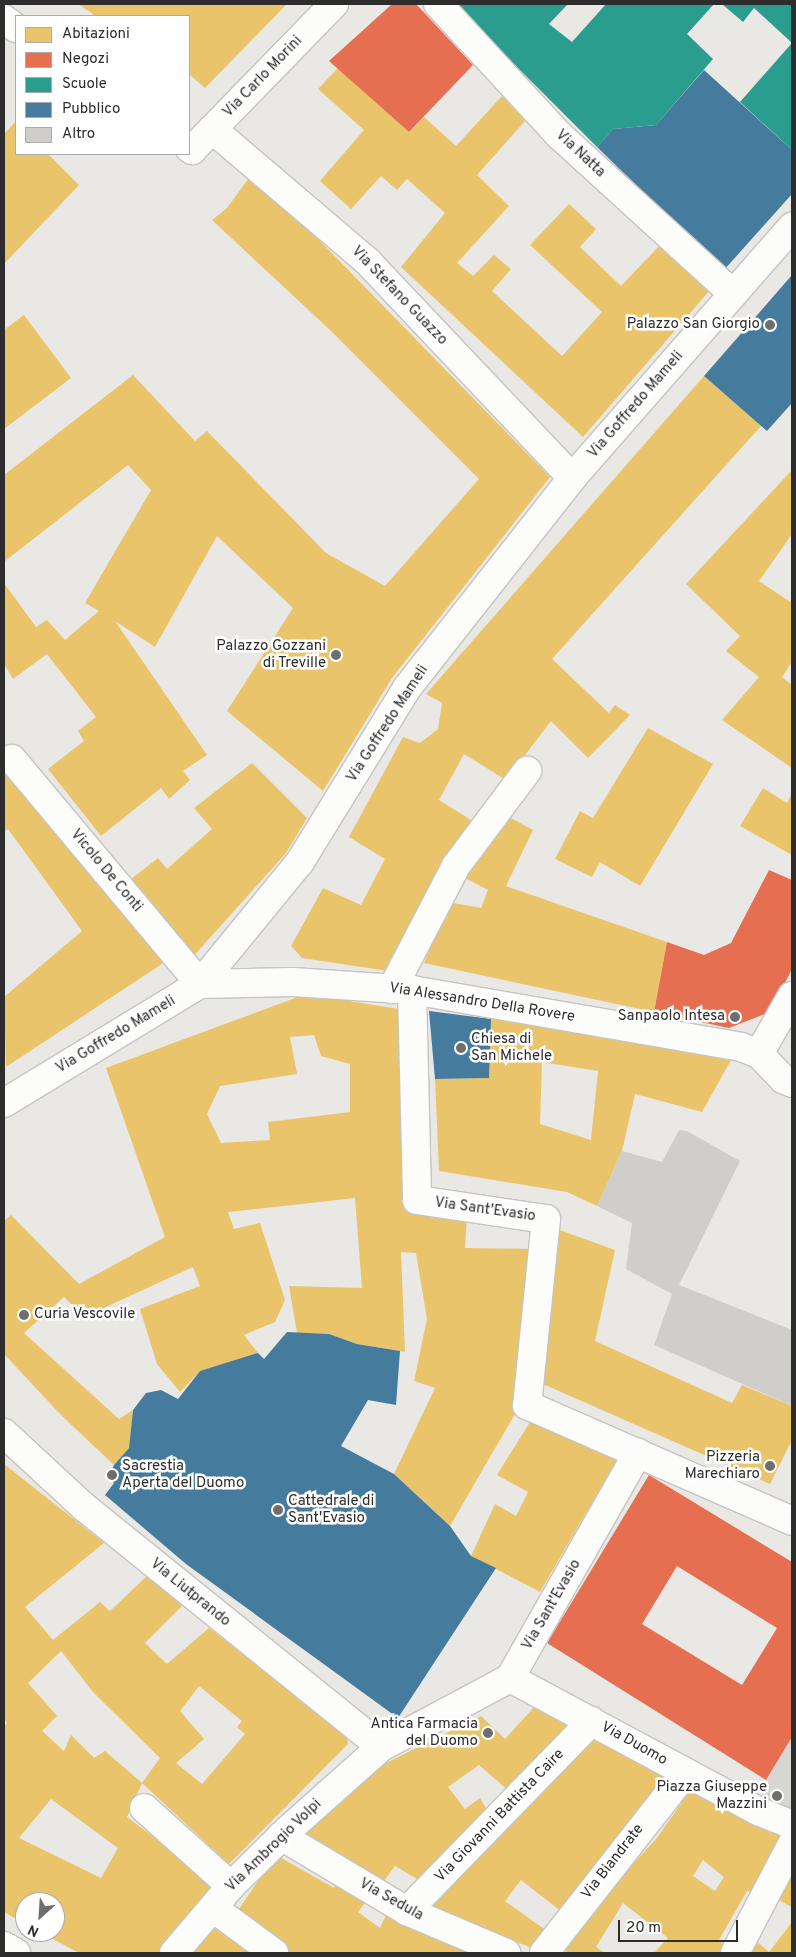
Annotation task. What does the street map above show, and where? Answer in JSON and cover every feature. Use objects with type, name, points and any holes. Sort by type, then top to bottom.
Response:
[{"type":"street","name":"Via Carlo Morini","points":[[190,149],[212,129],[334,4]]},
{"type":"street","name":"Via Natta","points":[[438,4],[558,134],[733,294]]},
{"type":"street","points":[[4,19],[15,27]]},
{"type":"street","name":"Via Stefano Guazzo","points":[[212,129],[368,262],[572,478]]},
{"type":"street","name":"Via Goffredo Mameli","points":[[4,1102],[200,984],[300,862],[408,688],[572,478],[792,227]]},
{"type":"street","name":"Vicolo De Conti","points":[[12,759],[200,984]]},
{"type":"street","points":[[402,989],[456,866],[526,771]]},
{"type":"street","name":"Via Alessandro Della Rovere","points":[[200,984],[293,982],[402,989],[741,1047],[760,1054]]},
{"type":"street","name":"Via Sant'Evasio","points":[[402,989],[417,1200],[546,1219],[527,1405],[792,1521]]},
{"type":"street","points":[[792,996],[760,1054],[783,1079],[792,1083]]},
{"type":"street","name":"Via Liutprando","points":[[4,1433],[84,1507],[381,1747]]},
{"type":"street","name":"Via Sant'Evasio","points":[[510,1678],[638,1453]]},
{"type":"street","name":"Via Ambrogio Volpi","points":[[174,1953],[231,1886],[281,1836],[381,1747],[510,1678]]},
{"type":"street","name":"Via Duomo","points":[[510,1678],[685,1773],[783,1820]]},
{"type":"street","name":"Via Giovanni Battista Caire","points":[[407,1911],[592,1721]]},
{"type":"street","name":"Via Biandrate","points":[[544,1953],[685,1773]]},
{"type":"street","points":[[144,1808],[231,1886]]},
{"type":"street","points":[[735,1953],[783,1820]]},
{"type":"street","name":"Via Sedula","points":[[281,1836],[407,1911],[506,1953]]},
{"type":"street","points":[[213,1908],[274,1953]]},
{"type":"street","points":[[4,1946],[16,1953]]},
{"type":"shaded area","name":"Piazza Giuseppe Mazzini","points":[[792,1737],[792,1833],[757,1816],[766,1780]]},
{"type":"building: Abitazioni","points":[[78,4],[287,4],[205,88],[190,75],[190,15],[93,14]]},
{"type":"building: Abitazioni","points":[[338,68],[409,132],[424,117],[456,146],[502,96],[525,121],[477,175],[509,206],[457,263],[473,276],[494,255],[511,269],[492,291],[562,356],[602,312],[530,245],[569,204],[596,229],[580,247],[621,286],[659,246],[710,290],[583,437],[401,267],[445,213],[407,179],[397,190],[381,176],[351,209],[320,181],[364,130],[318,89]]},
{"type":"building: Abitazioni","points":[[15,122],[15,155],[49,155],[79,185],[4,264],[4,134]]},
{"type":"building: Abitazioni","points":[[249,178],[284,204],[550,477],[392,678],[323,791],[227,711],[293,608],[217,536],[155,647],[115,621],[207,755],[183,771],[190,780],[169,799],[161,788],[101,836],[48,769],[84,741],[78,731],[96,717],[47,654],[13,679],[4,664],[4,583],[36,627],[47,620],[65,640],[99,611],[85,603],[151,490],[128,465],[4,562],[4,475],[133,375],[195,441],[207,431],[326,553],[385,586],[479,479],[330,330],[212,220],[227,208]]},
{"type":"building: Abitazioni","points":[[24,315],[71,378],[4,429],[4,330]]},
{"type":"building: Abitazioni","points":[[704,376],[761,426],[552,659],[609,713],[615,705],[630,715],[588,758],[551,721],[506,780],[464,754],[439,800],[471,820],[388,971],[302,958],[291,946],[323,888],[361,905],[385,859],[349,837],[403,737],[420,743],[438,729],[442,703],[426,694]]},
{"type":"building: Abitazioni","points":[[792,470],[792,534],[759,581],[792,603],[792,662],[782,677],[792,685],[792,768],[722,720],[759,677],[726,651],[740,636],[686,584]]},
{"type":"building: Abitazioni","points":[[648,728],[713,764],[640,886],[600,862],[592,877],[555,859],[580,811],[593,818]]},
{"type":"building: Abitazioni","points":[[4,762],[168,960],[6,1067],[4,997],[82,931],[8,829],[4,832]]},
{"type":"building: Abitazioni","points":[[252,763],[307,818],[286,853],[190,960],[126,883],[158,858],[167,869],[212,829],[194,808]]},
{"type":"building: Abitazioni","points":[[763,788],[787,803],[792,793],[792,855],[740,826]]},
{"type":"building: Abitazioni","points":[[507,816],[533,830],[506,886],[667,942],[654,1012],[424,963],[448,902],[481,908],[488,890],[463,877]]},
{"type":"building: Abitazioni","points":[[306,994],[405,1010],[412,1184],[467,1214],[465,1248],[536,1249],[515,1414],[450,1526],[394,1474],[435,1388],[414,1381],[427,1319],[416,1253],[401,1252],[405,1352],[357,1344],[329,1334],[297,1333],[289,1286],[362,1288],[355,1198],[228,1212],[234,1229],[260,1223],[285,1300],[275,1322],[244,1335],[258,1353],[254,1356],[271,1419],[216,1433],[200,1371],[180,1392],[157,1364],[140,1309],[200,1286],[193,1267],[84,1317],[64,1297],[24,1333],[119,1419],[133,1410],[129,1448],[114,1465],[61,1415],[4,1354],[4,1221],[11,1215],[79,1284],[165,1237],[106,1068]],"holes":[[[314,1035],[321,1056],[350,1064],[350,1112],[268,1122],[270,1140],[221,1143],[207,1114],[220,1086],[297,1074],[290,1037]]]},
{"type":"building: Abitazioni","points":[[491,1019],[543,1024],[735,1053],[702,1112],[635,1094],[622,1151],[597,1206],[567,1192],[439,1171],[435,1079],[489,1078]],"holes":[[[542,1062],[598,1071],[591,1140],[540,1124]]]},
{"type":"building: Abitazioni","points":[[557,1229],[615,1250],[595,1341],[732,1403],[742,1385],[792,1406],[792,1440],[770,1484],[536,1381]]},
{"type":"building: Abitazioni","points":[[530,1422],[618,1458],[540,1592],[471,1556],[495,1504],[516,1516],[528,1492],[497,1475]]},
{"type":"building: Abitazioni","points":[[4,1464],[104,1543],[25,1607],[53,1640],[100,1602],[110,1611],[147,1576],[182,1606],[145,1643],[167,1664],[209,1628],[347,1733],[348,1744],[229,1864],[142,1783],[127,1817],[217,1885],[161,1953],[79,1953],[59,1942],[65,1942],[65,1892],[15,1892],[15,1918],[4,1912],[4,1726],[7,1723],[4,1718]],"holes":[[[61,1651],[93,1692],[160,1758],[142,1783],[105,1751],[94,1758],[71,1735],[64,1751],[42,1731],[57,1716],[28,1683]],[[199,1686],[242,1721],[237,1727],[245,1734],[202,1784],[176,1763],[204,1739],[180,1711]],[[51,1799],[118,1848],[101,1878],[19,1838]]]},
{"type":"building: Abitazioni","points":[[534,1707],[575,1729],[510,1792],[479,1765],[448,1787],[465,1809],[480,1798],[488,1812],[417,1879],[395,1866],[378,1889],[303,1836],[321,1809],[386,1763],[481,1716],[505,1739]]},
{"type":"building: Abitazioni","points":[[593,1736],[674,1772],[562,1912],[521,1880],[505,1901],[547,1931],[532,1948],[422,1906],[571,1764]]},
{"type":"building: Abitazioni","points":[[694,1785],[792,1833],[760,1893],[747,1891],[719,1940],[728,1947],[725,1953],[654,1953],[668,1938],[623,1903],[596,1947],[605,1953],[566,1953],[564,1947],[611,1888],[657,1838]],"holes":[[[703,1860],[724,1877],[715,1891],[693,1876]]]},
{"type":"building: Abitazioni","points":[[276,1855],[334,1888],[335,1883],[367,1900],[358,1912],[380,1928],[388,1910],[473,1953],[289,1953],[234,1916]]},
{"type":"building: Abitazioni","points":[[792,1856],[792,1907],[771,1896]]},
{"type":"building: Abitazioni","points":[[792,1922],[792,1953],[742,1953],[755,1940],[769,1952]]},
{"type":"building: Abitazioni","points":[[210,1925],[249,1953],[186,1953]]},
{"type":"building: Negozi","points":[[392,4],[416,4],[473,65],[409,132],[329,61]]},
{"type":"building: Negozi","points":[[769,870],[792,880],[792,969],[770,1012],[729,1028],[654,1012],[667,942],[704,955],[731,943]]},
{"type":"building: Negozi","points":[[649,1475],[792,1562],[792,1737],[766,1780],[547,1643]],"holes":[[[677,1566],[777,1628],[742,1685],[642,1624]]]},
{"type":"building: Scuole","points":[[454,4],[568,4],[549,24],[572,42],[606,4],[714,4],[687,34],[713,59],[656,125],[613,129],[597,147]]},
{"type":"building: Scuole","points":[[722,4],[792,4],[792,43],[754,8],[743,22]]},
{"type":"building: Scuole","points":[[792,43],[792,150],[740,102]]},
{"type":"building: Pubblico","points":[[704,70],[792,150],[792,194],[724,270],[597,147],[613,129],[656,125]]},
{"type":"building: Pubblico","name":"Palazzo San Giorgio","points":[[792,275],[792,403],[767,431],[704,376]]},
{"type":"building: Pubblico","name":"Chiesa di San Michele","points":[[429,1011],[491,1019],[489,1078],[435,1079]]},
{"type":"building: Pubblico","name":"Cattedrale di Sant'Evasio","points":[[287,1332],[329,1334],[357,1344],[400,1351],[396,1405],[368,1400],[341,1446],[394,1474],[450,1526],[471,1556],[496,1568],[398,1718],[186,1564],[105,1495],[114,1483],[108,1477],[114,1465],[129,1448],[133,1410],[146,1393],[161,1390],[178,1399],[200,1371],[258,1353],[264,1359]]},
{"type":"building: Altro","points":[[679,1130],[687,1131],[740,1161],[679,1285],[792,1330],[792,1406],[654,1345],[672,1294],[626,1269],[632,1223],[597,1206],[622,1151],[662,1162]]},
{"type":"place","name":"Palazzo San Giorgio","points":[[770,325]]},
{"type":"place","name":"Palazzo Gozzani di Treville","points":[[336,655]]},
{"type":"place","name":"Sanpaolo Intesa","points":[[735,1017]]},
{"type":"place","name":"Chiesa di San Michele","points":[[461,1048]]},
{"type":"place","name":"Curia Vescovile","points":[[24,1315]]},
{"type":"place","name":"Pizzeria Marechiaro","points":[[770,1466]]},
{"type":"place","name":"Sacrestia Aperta del Duomo","points":[[112,1475]]},
{"type":"place","name":"Cattedrale di Sant'Evasio","points":[[278,1510]]},
{"type":"place","name":"Antica Farmacia del Duomo","points":[[488,1733]]},
{"type":"place","name":"Piazza Giuseppe Mazzini","points":[[777,1796]]}]
